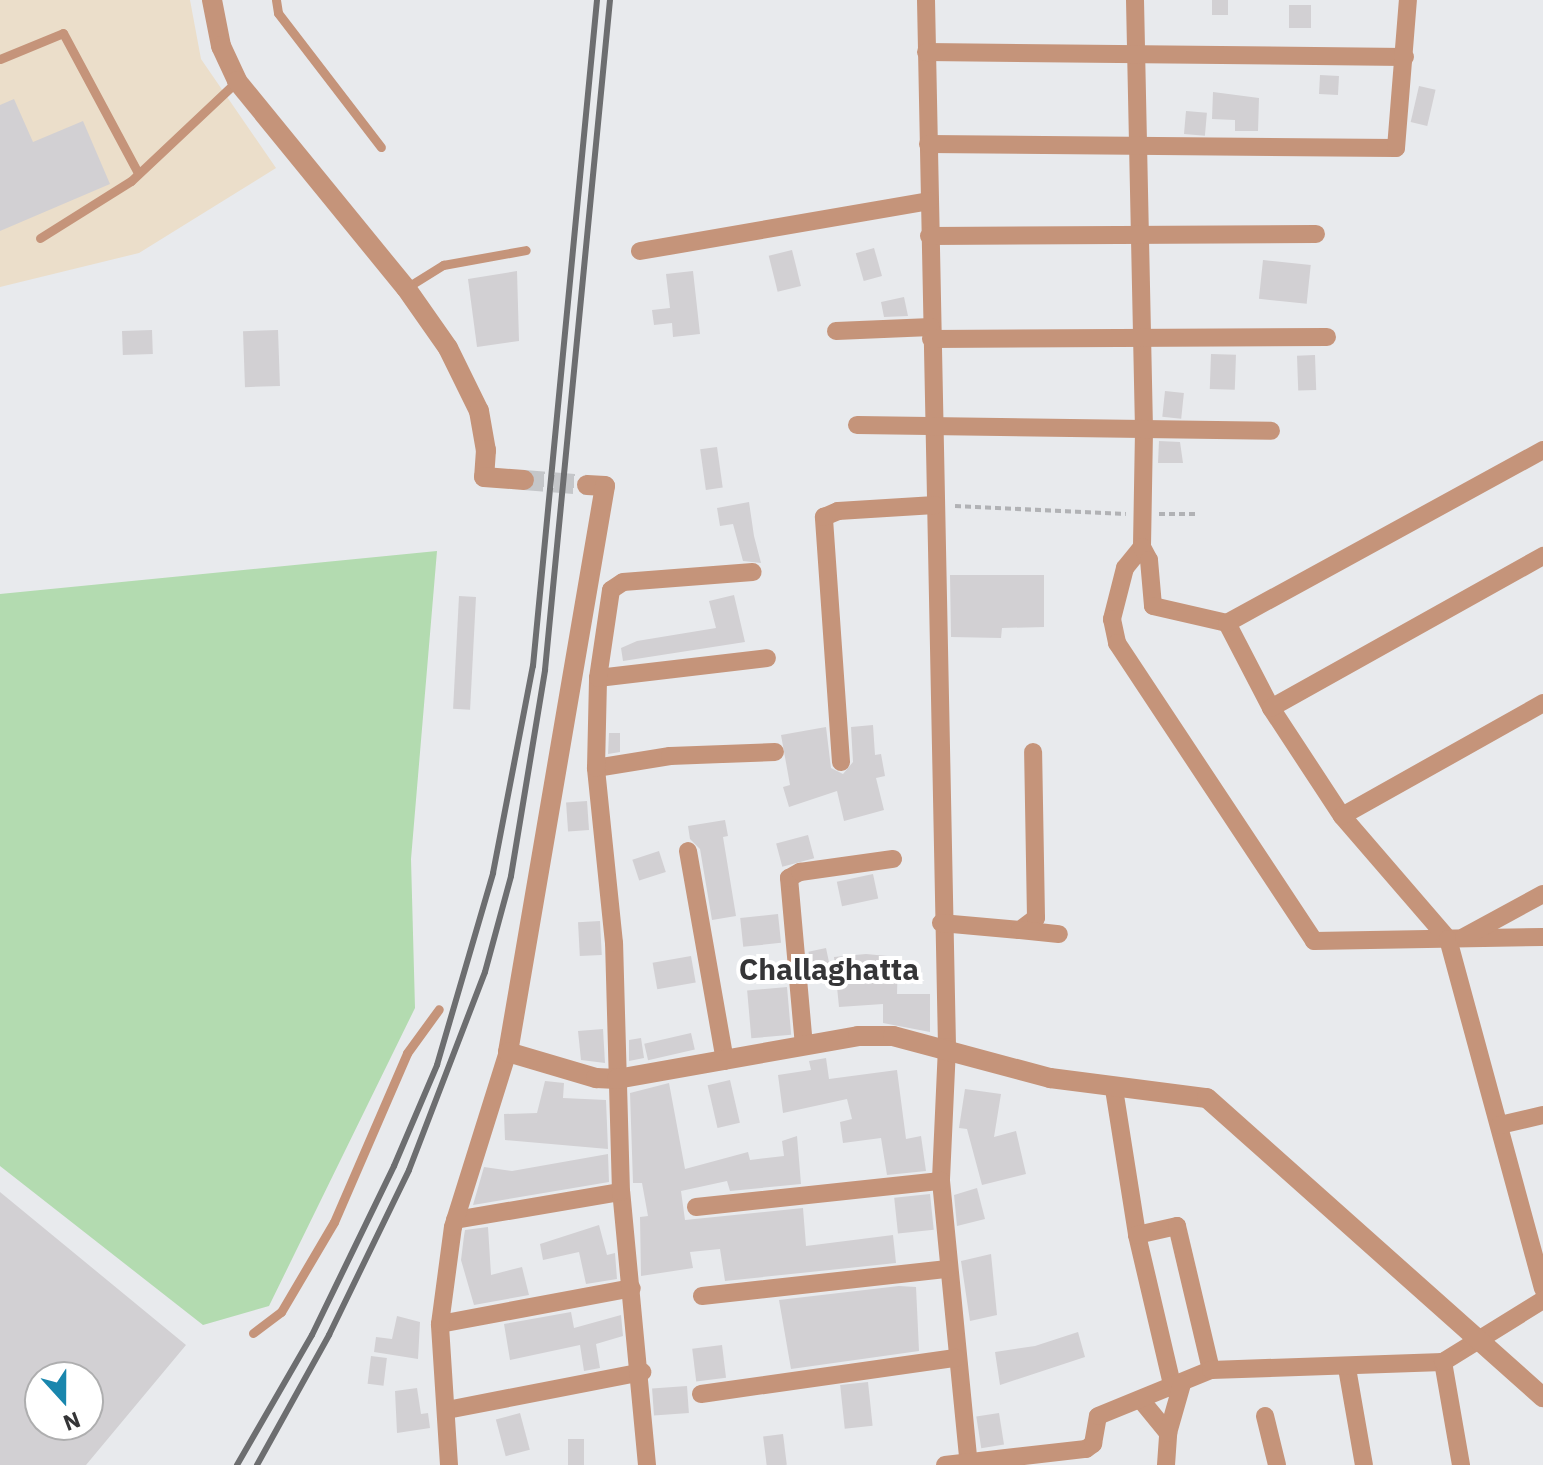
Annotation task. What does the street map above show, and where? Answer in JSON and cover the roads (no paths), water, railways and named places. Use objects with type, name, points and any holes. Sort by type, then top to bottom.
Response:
[{"type":"street","points":[[212,0],[221,46],[237,81],[406,288],[448,348],[479,411],[486,450],[484,477],[524,480]]},
{"type":"street","points":[[926,0],[941,923],[947,1047],[941,1181],[955,1358],[969,1464]]},
{"type":"street","points":[[1135,0],[1144,431],[1142,547],[1149,560],[1153,606]]},
{"type":"street","points":[[928,144],[1396,148],[1408,0]]},
{"type":"street","points":[[926,52],[1405,57]]},
{"type":"street","points":[[640,251],[929,201]]},
{"type":"street","points":[[929,236],[1316,234]]},
{"type":"street","points":[[836,331],[1142,338],[1327,337]]},
{"type":"street","points":[[857,425],[932,430],[1271,431]]},
{"type":"street","points":[[1118,605],[1153,606],[1227,623],[1543,450]]},
{"type":"street","points":[[449,1465],[440,1324],[455,1220],[508,1052],[605,486],[587,485]]},
{"type":"street","points":[[841,762],[824,517],[838,511],[935,505]]},
{"type":"street","points":[[1142,547],[1125,568],[1112,619],[1117,643],[1314,941],[1543,937]]},
{"type":"street","points":[[1271,708],[1543,556]]},
{"type":"street","points":[[646,1465],[642,1372],[621,1192],[614,943],[596,768],[598,678],[611,590],[623,582],[753,572]]},
{"type":"street","points":[[1227,623],[1271,708],[1342,816],[1455,939],[1542,1282]]},
{"type":"street","points":[[598,678],[767,658]]},
{"type":"street","points":[[1342,816],[1543,703]]},
{"type":"street","points":[[596,768],[677,755],[775,752]]},
{"type":"street","points":[[1020,930],[1038,912],[1033,752]]},
{"type":"street","points":[[688,851],[725,1061]]},
{"type":"street","points":[[804,1046],[789,878],[800,872],[893,859]]},
{"type":"street","points":[[1455,939],[1543,894]]},
{"type":"street","points":[[941,923],[1059,934]]},
{"type":"street","points":[[508,1052],[596,1078],[617,1079],[874,1036],[947,1047],[1023,1071],[1114,1089],[1183,1093],[1219,1104],[1543,1397]]},
{"type":"street","points":[[1114,1089],[1137,1235],[1177,1386],[1168,1433],[1166,1465]]},
{"type":"street","points":[[1500,1125],[1543,1115]]},
{"type":"street","points":[[696,1207],[941,1181]]},
{"type":"street","points":[[455,1220],[621,1192]]},
{"type":"street","points":[[1137,1235],[1177,1226],[1211,1370]]},
{"type":"street","points":[[702,1296],[948,1269]]},
{"type":"street","points":[[440,1324],[632,1288]]},
{"type":"street","points":[[945,1465],[1086,1449],[1093,1444],[1098,1416],[1211,1370],[1347,1368],[1443,1362],[1543,1300]]},
{"type":"street","points":[[701,1394],[955,1358]]},
{"type":"street","points":[[1443,1362],[1461,1465]]},
{"type":"street","points":[[1347,1368],[1364,1465]]},
{"type":"street","points":[[447,1410],[642,1372]]},
{"type":"street","points":[[1141,1400],[1168,1433]]},
{"type":"street","points":[[1265,1416],[1277,1465]]},
{"type":"lane","points":[[276,0],[278,13],[381,147]]},
{"type":"lane","points":[[0,59],[63,33],[138,173]]},
{"type":"lane","points":[[40,238],[138,173],[237,81]]},
{"type":"lane","points":[[406,288],[443,265],[526,250]]},
{"type":"lane","points":[[253,1333],[281,1312],[334,1222],[412,1043],[439,1009]]},
{"type":"tunnel","points":[[524,480],[587,485]]},
{"type":"railway","points":[[237,1465],[312,1335],[394,1166],[437,1065],[493,873],[533,666],[597,0]]},
{"type":"railway","points":[[257,1465],[329,1335],[409,1170],[485,972],[511,876],[545,670],[610,0]]},
{"type":"district","name":"Challaghatta","points":[[829,969]]}]
